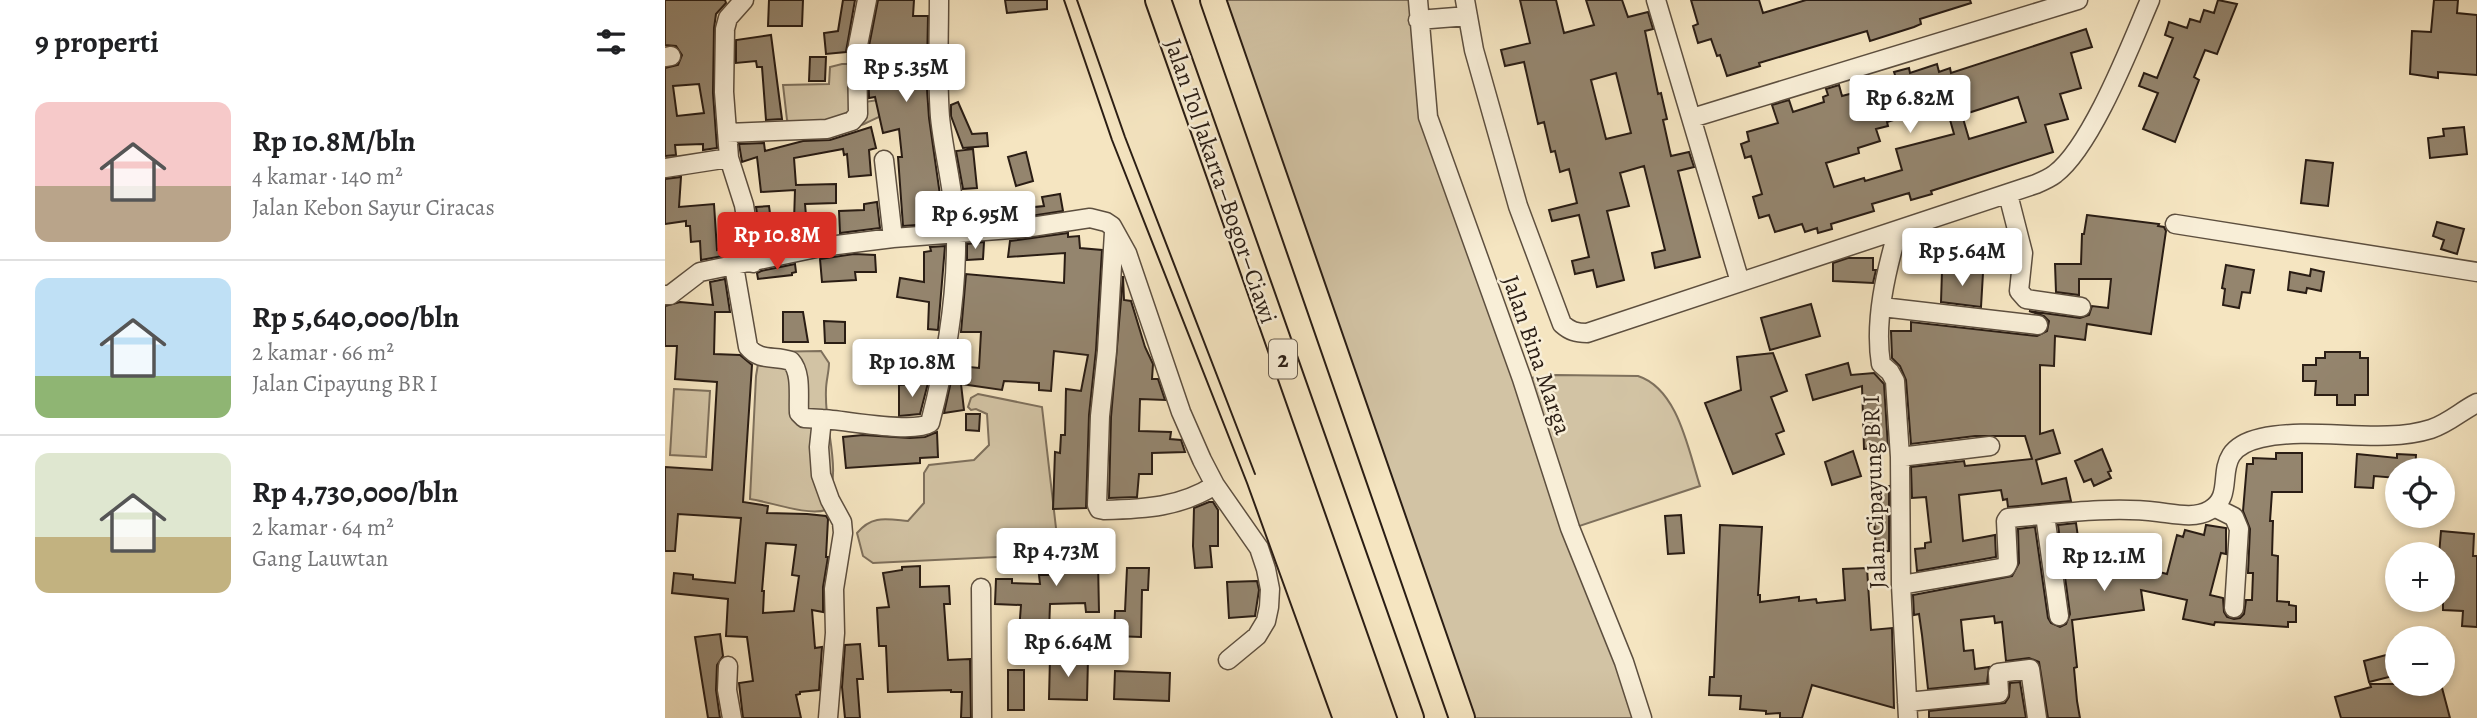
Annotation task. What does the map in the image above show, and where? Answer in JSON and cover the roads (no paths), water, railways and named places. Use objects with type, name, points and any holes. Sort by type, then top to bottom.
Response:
[{"type":"highway","name":"Jalan Tol Jakarta–Bogor–Ciawi","points":[[1157,0],[1411,718]]},
{"type":"highway","name":"Jalan Tol Jakarta–Bogor–Ciawi","points":[[1213,0],[1462,718]]},
{"type":"street","points":[[744,0],[728,18],[725,29],[724,92],[729,158],[744,205],[753,262]]},
{"type":"street","points":[[727,132],[827,129],[852,121],[858,114],[857,50],[867,0]]},
{"type":"street","points":[[734,266],[748,348],[761,358],[791,361],[796,367],[799,414],[804,418],[906,428],[922,427],[930,423],[954,293],[956,233],[950,173],[940,118],[939,0]]},
{"type":"street","name":"Jalan Bina Marga","points":[[1418,0],[1428,117],[1522,379],[1570,528],[1624,662],[1642,718]]},
{"type":"street","points":[[1656,0],[1740,282]]},
{"type":"street","points":[[1692,118],[2078,0]]},
{"type":"street","points":[[1418,20],[1466,8],[1474,50],[1518,205],[1562,324],[1570,331],[1587,332],[1740,282],[2060,185],[2066,181],[2077,161],[2083,142],[2125,59],[2150,0]]},
{"type":"street","points":[[1897,235],[2036,184],[2056,173],[2083,142]]},
{"type":"street","points":[[665,168],[729,158]]},
{"type":"street","points":[[884,160],[893,238]]},
{"type":"street","points":[[2010,202],[2023,253],[2019,291],[2021,296],[2081,307]]},
{"type":"street","points":[[665,295],[670,295],[700,272],[821,247],[893,238],[1025,228],[1090,218],[1106,222],[1115,229],[1127,253],[1181,412],[1215,485],[1259,548],[1270,589],[1266,621],[1257,636],[1228,660]]},
{"type":"street","points":[[2175,224],[2477,272]]},
{"type":"street","points":[[1115,229],[1100,416],[1097,505],[1104,510],[1148,509],[1177,503],[1199,495],[1215,485]]},
{"type":"street","name":"Jalan Cipayung BR I","points":[[1897,235],[1882,307],[1878,346],[1881,364],[1891,372],[1895,381],[1900,457],[1901,585],[1907,710]]},
{"type":"street","points":[[1882,307],[2038,325]]},
{"type":"street","points":[[1901,585],[2006,567],[2007,519],[2138,510],[2200,514],[2214,507],[2223,490],[2229,456],[2241,444],[2298,434],[2414,433],[2452,420],[2477,402]]},
{"type":"street","points":[[822,419],[819,447],[821,475],[842,522],[843,533],[834,589],[835,633],[828,718]]},
{"type":"street","points":[[1900,457],[1990,446]]},
{"type":"street","points":[[2214,507],[2234,517],[2239,528],[2234,608]]},
{"type":"street","points":[[2045,516],[2059,616]]},
{"type":"street","points":[[981,588],[982,718]]},
{"type":"street","points":[[728,666],[727,690],[732,718]]},
{"type":"street","points":[[1907,710],[2000,693],[1998,673],[2030,669],[2037,718]]},
{"type":"tram line","points":[[1064,0],[1112,140],[1247,483],[1332,718]]},
{"type":"tram line","points":[[1077,0],[1125,137],[1255,474]]}]
